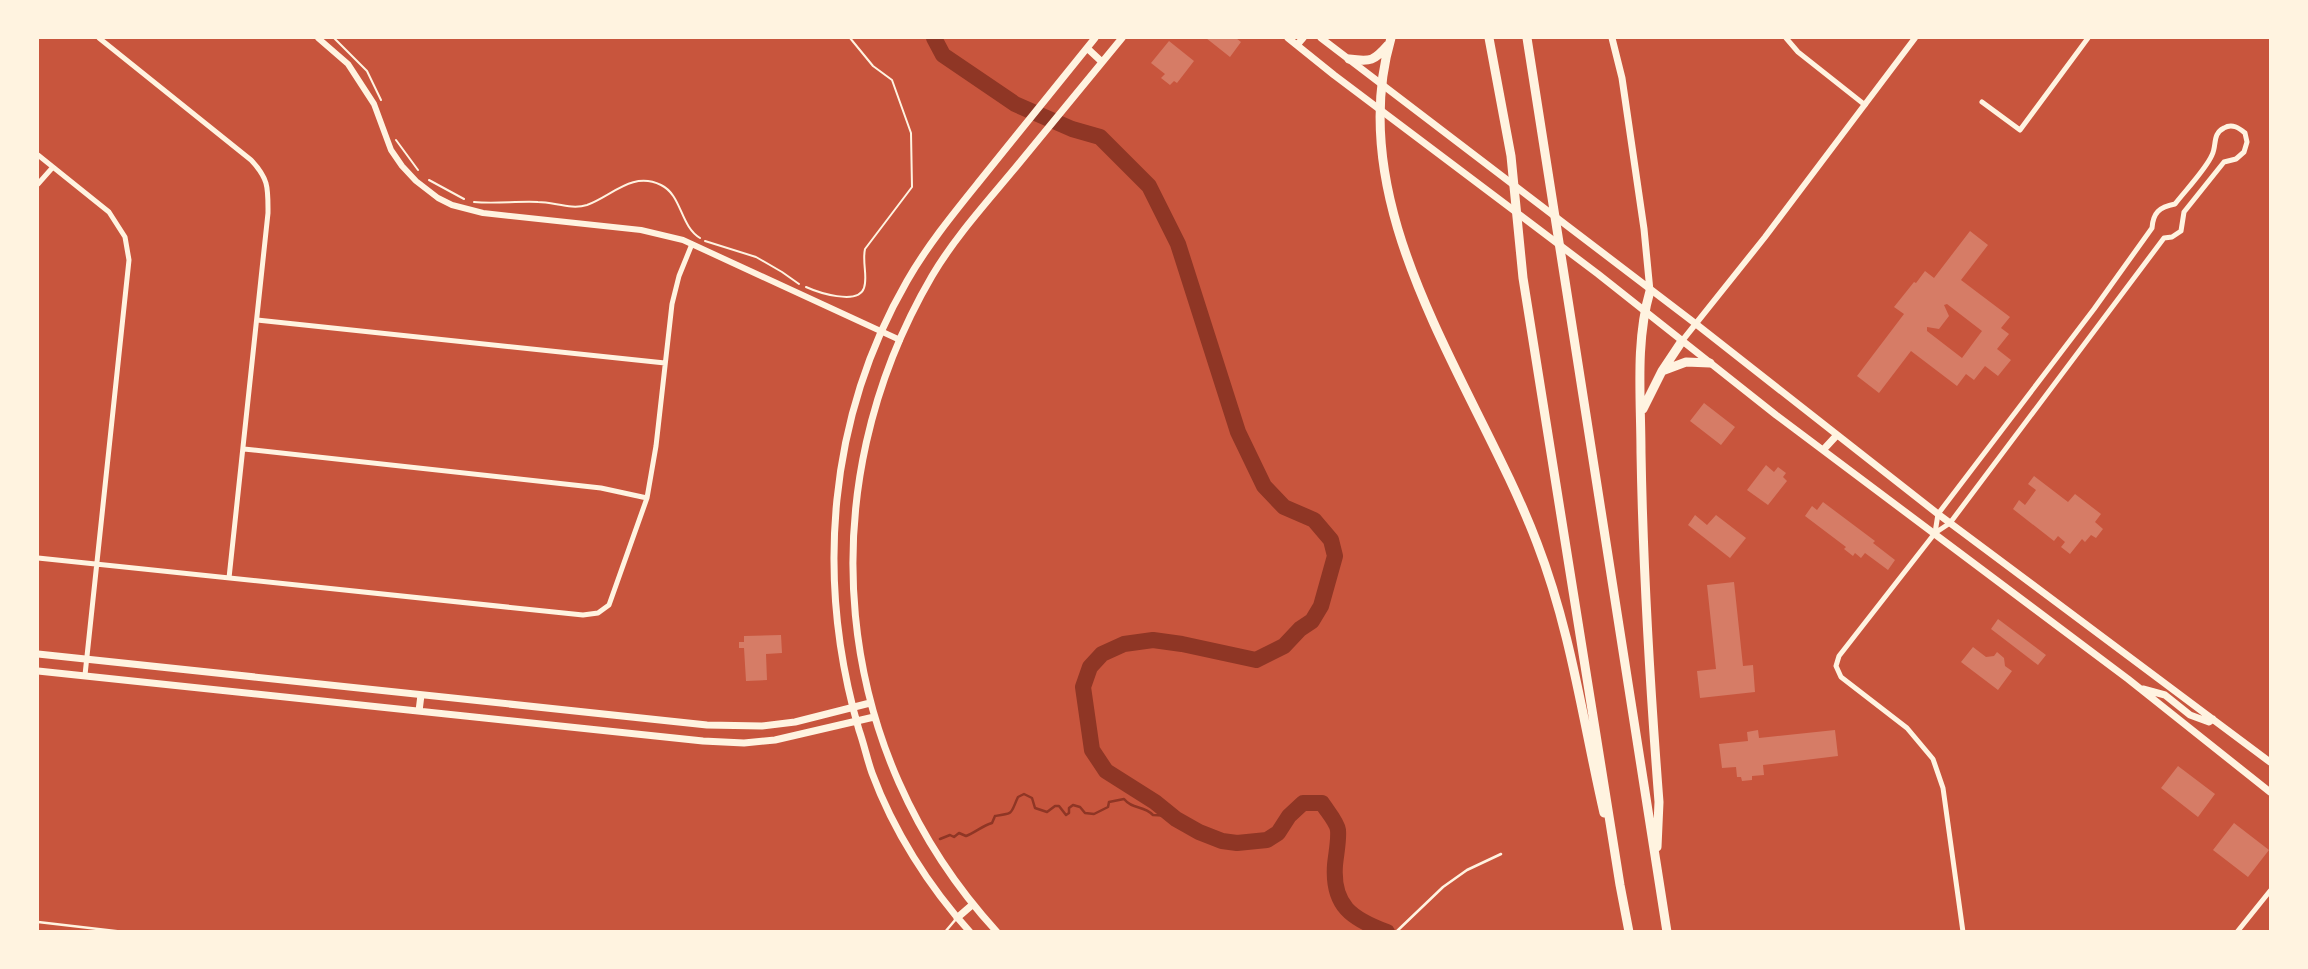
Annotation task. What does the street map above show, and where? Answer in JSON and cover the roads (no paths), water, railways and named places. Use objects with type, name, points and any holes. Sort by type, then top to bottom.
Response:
[{"type":"highway","points":[[1489,38],[1511,156],[1523,278],[1620,885]]},
{"type":"highway","points":[[1527,38],[1667,932]]},
{"type":"highway","points":[[1349,59],[1370,60],[1377,57],[1390,41]]},
{"type":"highway","points":[[1390,41],[1380,84],[1379,109],[1380,135],[1388,188],[1408,258],[1436,330],[1530,525],[1558,604],[1572,656],[1629,932]]},
{"type":"highway","points":[[1650,291],[1644,311],[1641,338],[1642,517],[1659,802],[1656,867]]},
{"type":"highway","points":[[1641,414],[1662,371],[1682,341]]},
{"type":"highway","points":[[1662,371],[1686,362],[1710,363]]},
{"type":"main road","points":[[970,932],[957,918],[908,847],[872,774],[853,708],[835,614],[834,528],[838,487],[851,418],[864,378],[882,331],[912,273],[943,228],[1009,143],[1095,38]]},
{"type":"main road","points":[[997,932],[972,905],[922,830],[892,768],[870,703],[855,611],[853,564],[855,525],[863,460],[882,384],[900,340],[934,274],[977,213],[1122,38]]},
{"type":"main road","points":[[1288,38],[1598,274],[1710,363],[2140,688],[2270,792]]},
{"type":"main road","points":[[1297,45],[1303,38]]},
{"type":"main road","points":[[1321,38],[1650,291],[1696,324],[1938,514],[2270,762]]},
{"type":"main road","points":[[1612,38],[1622,78],[1644,229],[1650,291]]},
{"type":"main road","points":[[1087,48],[1102,62]]},
{"type":"main road","points":[[1824,449],[1837,435]]},
{"type":"main road","points":[[38,654],[728,726],[762,726],[795,722],[870,703]]},
{"type":"main road","points":[[38,671],[694,740],[744,743],[775,740],[874,717]]},
{"type":"main road","points":[[2140,688],[2165,695],[2198,720],[2210,722],[2213,720]]},
{"type":"main road","points":[[420,711],[421,695]]},
{"type":"main road","points":[[957,918],[972,905]]},
{"type":"street","points":[[99,38],[251,160],[262,172],[268,185],[268,213],[229,578]]},
{"type":"street","points":[[318,38],[348,64],[374,104],[392,150],[402,166],[416,181],[438,198],[452,205],[483,213],[641,230],[692,244],[900,340]]},
{"type":"street","points":[[1786,38],[1798,52],[1865,105]]},
{"type":"street","points":[[1682,341],[1915,38]]},
{"type":"street","points":[[1982,102],[2020,130],[2088,38]]},
{"type":"street","points":[[1935,533],[1938,514],[2129,261],[2152,228],[2157,210],[2175,204],[2213,154],[2214,142],[2218,132],[2226,126],[2237,126],[2245,133],[2247,142],[2244,152],[2236,159],[2224,162],[2184,212],[2184,222],[2180,231],[2172,237],[2164,238],[1950,523],[1935,533],[1836,661],[1841,677],[1907,728],[1933,759],[1945,796],[1963,932]]},
{"type":"street","points":[[38,154],[109,212],[125,237],[129,260],[85,675]]},
{"type":"street","points":[[38,184],[53,167]]},
{"type":"street","points":[[38,558],[583,615],[598,613],[609,605],[647,498],[653,474],[673,298],[679,276],[692,244]]},
{"type":"street","points":[[257,320],[665,363]]},
{"type":"street","points":[[244,450],[601,488],[647,498]]},
{"type":"street","points":[[2237,932],[2270,891]]},
{"type":"lane","points":[[1396,932],[1443,887],[1467,870],[1501,854]]},
{"type":"lane","points":[[945,932],[957,918]]},
{"type":"lane","points":[[38,922],[124,932]]},
{"type":"waterway","points":[[934,38],[943,55],[1015,104],[1072,129],[1100,137],[1149,186],[1178,244],[1238,432],[1264,486],[1284,507],[1314,520],[1331,540],[1335,556],[1321,606],[1312,621],[1300,629],[1284,646],[1256,660],[1182,644],[1153,640],[1124,644],[1102,654],[1090,667],[1083,687],[1092,750],[1106,771],[1155,802],[1176,819],[1199,832],[1222,841],[1237,843],[1267,840],[1278,833],[1289,816],[1303,803],[1322,803],[1334,820],[1338,830],[1335,879],[1341,901],[1354,916],[1387,932]]},
{"type":"waterway","points":[[940,839],[950,835],[954,837],[959,833],[966,836],[992,823],[995,816],[1011,812],[1018,797],[1024,794],[1032,798],[1035,808],[1047,812],[1055,806],[1059,806],[1066,815],[1069,813],[1069,808],[1073,805],[1080,807],[1085,813],[1094,814],[1108,807],[1109,802],[1124,799],[1131,805],[1146,810],[1153,815],[1173,816]]}]
